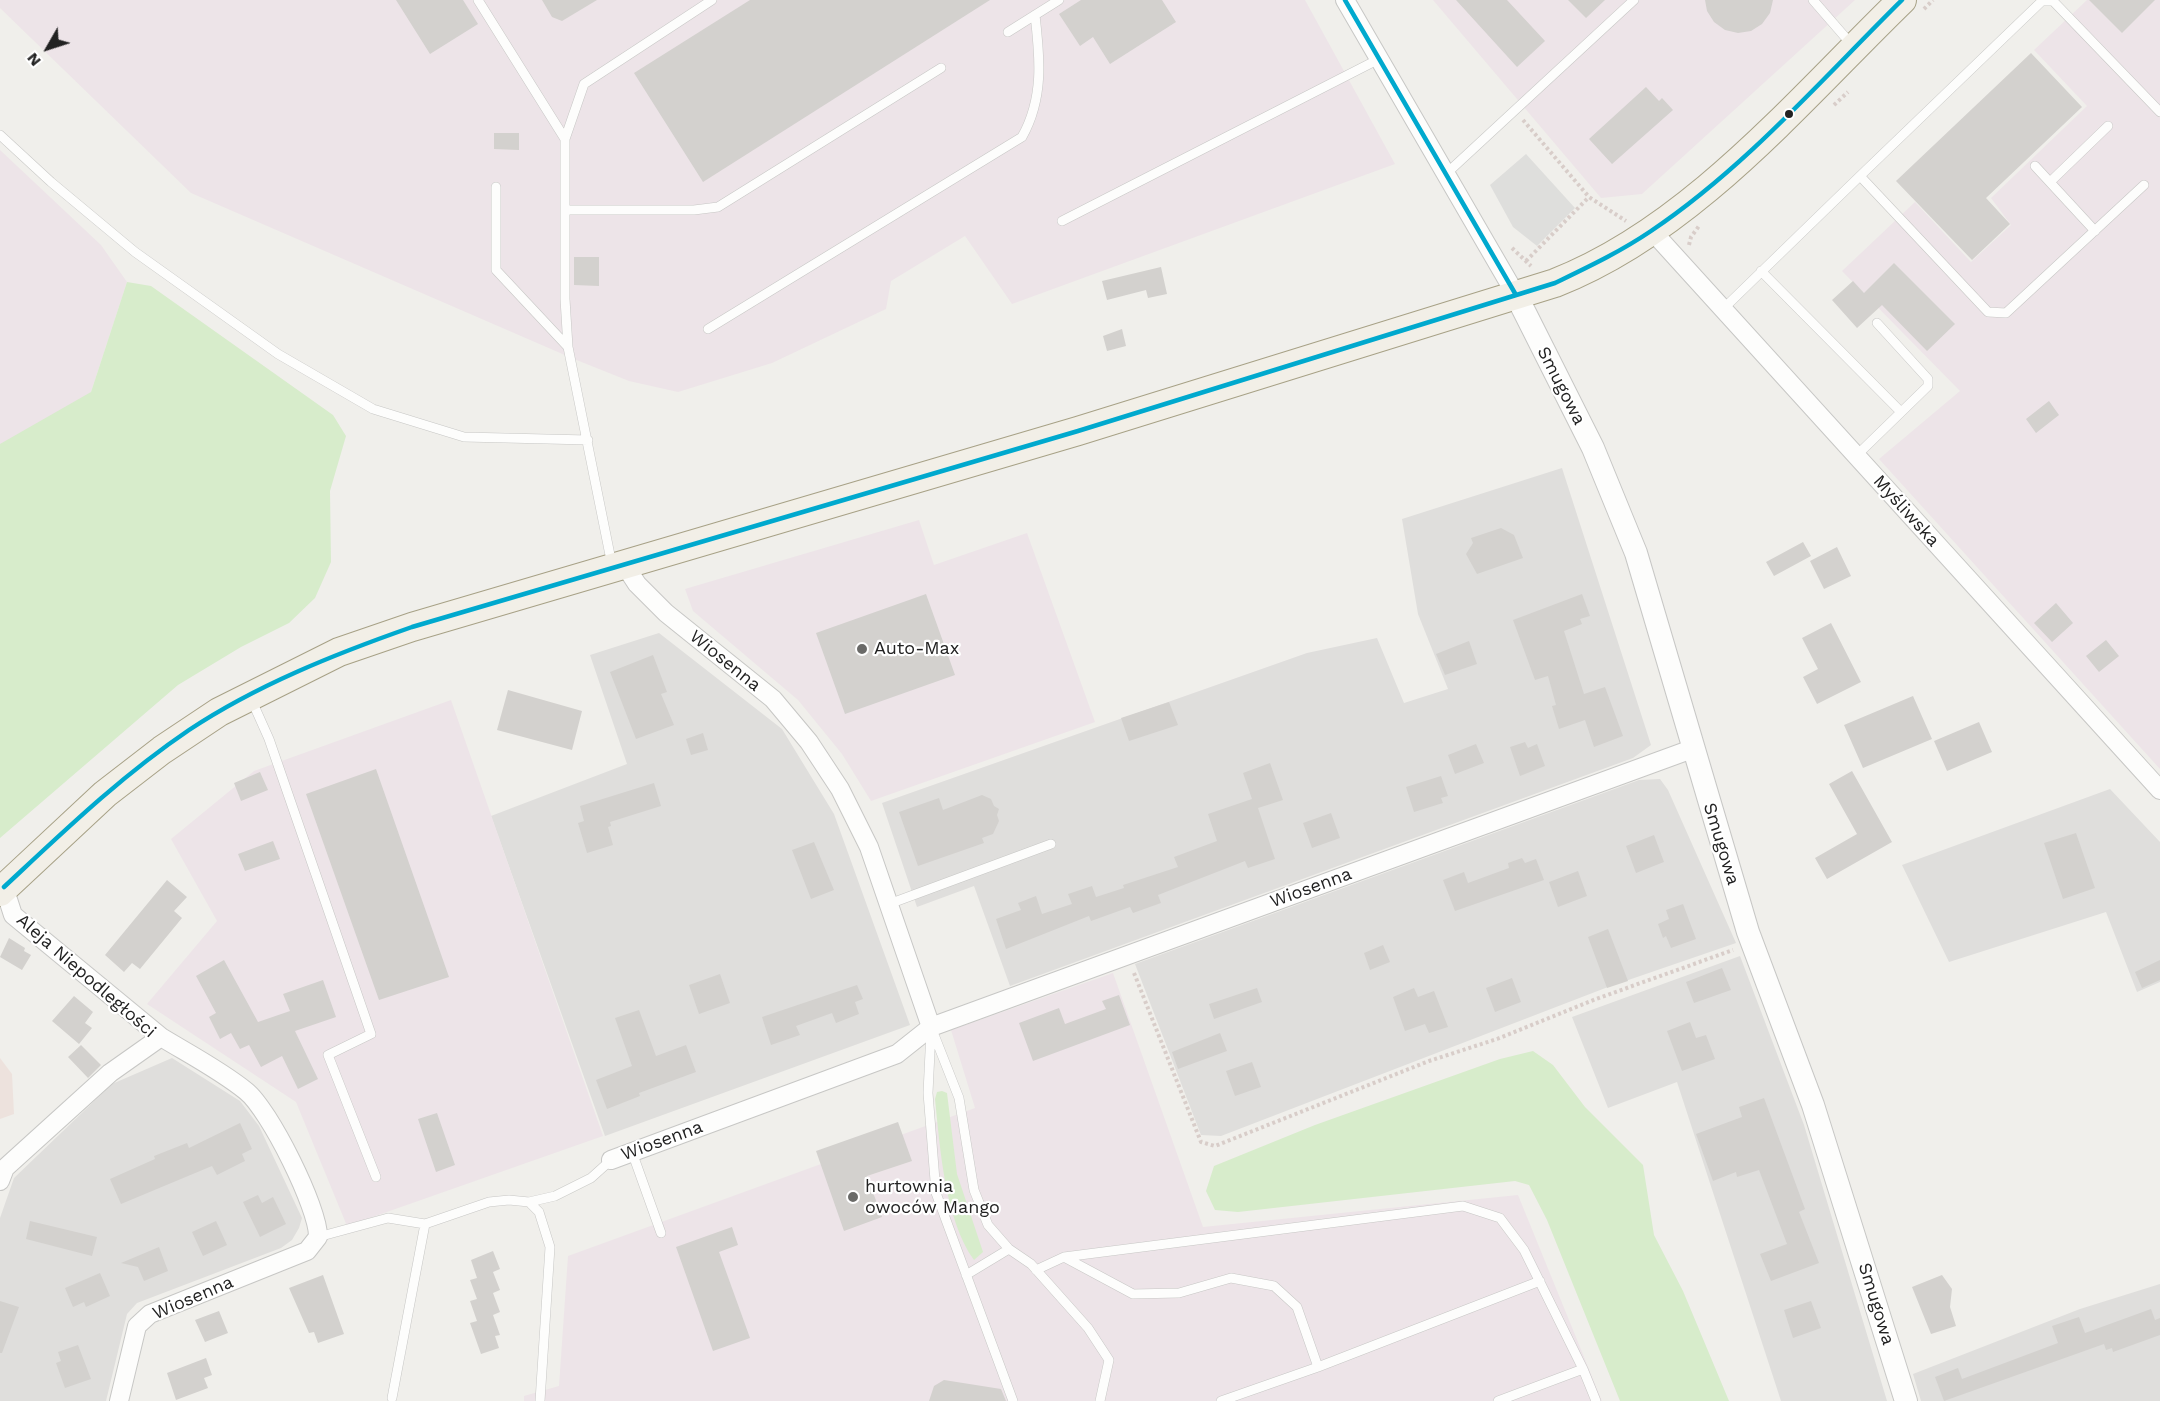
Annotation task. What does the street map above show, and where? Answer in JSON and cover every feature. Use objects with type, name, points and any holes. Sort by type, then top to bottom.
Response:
[{"type":"main road","points":[[1,889],[105,794],[171,743],[219,712],[339,652],[412,627],[1078,431],[1584,272],[1644,224],[1738,160],[1902,0]]},
{"type":"street","points":[[1344,0],[1447,173],[1516,295]]},
{"type":"street","name":"Myśliwska","points":[[1644,224],[2160,790]]},
{"type":"street","name":"Smugowa","points":[[1516,295],[1593,448],[1636,553],[1692,749],[1752,943],[1813,1105],[1905,1401]]},
{"type":"street","name":"Wiosenna","points":[[618,566],[666,613],[773,699],[809,742],[851,811],[869,847],[931,1027]]},
{"type":"street","name":"Wiosenna","points":[[611,1160],[897,1054],[931,1027],[1692,749]]},
{"type":"street","name":"Aleja Niepodległości","points":[[0,1181],[5,1168],[110,1072],[161,1036],[13,915],[1,889]]},
{"type":"street","points":[[161,1036],[248,1092],[264,1110],[316,1215],[318,1237]]},
{"type":"street","name":"Wiosenna","points":[[119,1401],[137,1326],[150,1314],[307,1251],[318,1237]]},
{"type":"lane","points":[[478,0],[565,139]]},
{"type":"lane","points":[[618,566],[568,347],[565,299],[565,139],[584,84],[712,0]]},
{"type":"lane","points":[[1008,32],[1059,0]]},
{"type":"lane","points":[[1447,173],[1634,0]]},
{"type":"lane","points":[[1813,0],[1854,47]]},
{"type":"lane","points":[[1722,310],[2043,1],[2053,1],[2160,112]]},
{"type":"lane","points":[[708,329],[1022,137],[1035,110],[1041,63],[1035,15]]},
{"type":"lane","points":[[1062,221],[1379,59]]},
{"type":"lane","points":[[566,210],[694,210],[718,207],[941,68]]},
{"type":"lane","points":[[2050,182],[2108,126]]},
{"type":"lane","points":[[0,135],[51,182],[135,252],[278,354],[374,409],[464,437],[588,440]]},
{"type":"lane","points":[[2036,166],[2095,231]]},
{"type":"lane","points":[[1860,176],[1988,312],[2006,313],[2144,185]]},
{"type":"lane","points":[[496,187],[496,270],[568,347]]},
{"type":"lane","points":[[1761,271],[1900,412]]},
{"type":"lane","points":[[1856,456],[1928,386],[1928,379],[1877,323]]},
{"type":"lane","points":[[249,696],[269,739],[371,1034],[328,1054],[376,1177]]},
{"type":"lane","points":[[889,904],[1051,844]]},
{"type":"lane","points":[[931,1027],[958,1098],[974,1190],[988,1225],[1009,1249],[1036,1270],[1088,1328],[1109,1360],[1100,1401]]},
{"type":"lane","points":[[931,1027],[927,1093],[936,1192],[1013,1401]]},
{"type":"lane","points":[[632,1152],[661,1233]]},
{"type":"lane","name":"Wiosenna","points":[[318,1237],[388,1218],[425,1224],[489,1202],[509,1200],[529,1202],[555,1196],[582,1184],[611,1160]]},
{"type":"lane","points":[[529,1202],[539,1212],[550,1248],[540,1401]]},
{"type":"lane","points":[[1036,1270],[1064,1257],[1463,1206],[1500,1218],[1524,1250],[1583,1369],[1596,1401]]},
{"type":"lane","points":[[392,1398],[425,1224]]},
{"type":"lane","points":[[966,1275],[1009,1249]]},
{"type":"lane","points":[[1064,1257],[1133,1294],[1179,1293],[1231,1278],[1274,1286],[1297,1307],[1318,1367]]},
{"type":"lane","points":[[1221,1401],[1318,1367],[1540,1281]]},
{"type":"lane","points":[[1498,1401],[1583,1369]]},
{"type":"path","points":[[1515,110],[1589,197],[1627,221],[1644,224]]},
{"type":"path","points":[[1526,261],[1589,197]]},
{"type":"path","points":[[1618,227],[1627,221]]},
{"type":"path","points":[[1508,244],[1531,266],[1540,263]]},
{"type":"path","points":[[1128,955],[1201,1142],[1215,1146],[1429,1061],[1497,1039],[1596,999],[1752,943]]},
{"type":"shaded area","points":[[0,0],[1305,0],[1395,164],[1012,304],[965,236],[891,281],[886,309],[772,363],[678,392],[629,381],[574,359],[191,193],[0,8]]},
{"type":"shaded area","points":[[1433,0],[1855,0],[1642,194],[1601,198]]},
{"type":"shaded area","points":[[2087,0],[2160,0],[2160,769],[1879,459],[1960,391],[1842,271],[1915,202],[1971,262],[2011,225],[1991,198],[2087,106],[2034,50]]},
{"type":"shaded area","points":[[0,150],[101,245],[127,282],[90,395],[0,446]]},
{"type":"shaded area","points":[[1526,154],[1575,208],[1537,246],[1513,227],[1490,185]]},
{"type":"shaded area","points":[[1562,468],[1651,745],[1633,758],[1010,986],[974,886],[917,907],[882,803],[1307,653],[1377,638],[1404,703],[1448,689],[1418,614],[1402,519]]},
{"type":"shaded area","points":[[919,520],[934,565],[1027,533],[1095,722],[871,801],[842,754],[798,700],[693,611],[685,589]]},
{"type":"shaded area","points":[[659,633],[782,729],[834,814],[910,1025],[605,1136],[491,816],[627,764],[590,655]]},
{"type":"shaded area","points":[[451,700],[603,1136],[347,1226],[296,1102],[147,1004],[217,921],[171,839],[254,771]]},
{"type":"shaded area","points":[[1660,779],[1668,790],[1736,943],[1608,987],[1221,1136],[1201,1135],[1135,964],[1639,780]]},
{"type":"shaded area","points":[[2110,789],[2160,842],[2160,982],[2137,992],[2106,912],[1949,962],[1902,865]]},
{"type":"shaded area","points":[[1740,956],[1804,1125],[1887,1401],[1781,1401],[1677,1082],[1608,1108],[1572,1017]]},
{"type":"shaded area","points":[[1113,973],[1203,1227],[1518,1195],[1602,1401],[524,1401],[524,1396],[559,1386],[568,1256],[975,1108],[951,1030]]},
{"type":"shaded area","points":[[0,1058],[12,1074],[14,1114],[0,1119]]},
{"type":"shaded area","points":[[172,1058],[240,1101],[259,1126],[302,1218],[299,1228],[292,1240],[281,1248],[137,1303],[127,1314],[106,1401],[0,1401],[0,1218],[14,1178],[112,1084]]},
{"type":"shaded area","points":[[2160,1284],[2160,1401],[1921,1401],[1913,1374],[2080,1309]]},
{"type":"green space","points":[[127,282],[151,286],[333,415],[346,436],[330,491],[331,562],[315,598],[289,623],[241,647],[178,685],[0,838],[0,444],[91,392]]},
{"type":"green space","points":[[1533,1051],[1553,1065],[1585,1107],[1643,1165],[1654,1235],[1683,1291],[1729,1401],[1620,1401],[1547,1220],[1529,1185],[1515,1181],[1238,1212],[1215,1210],[1206,1191],[1214,1166],[1315,1125],[1500,1059]]},
{"type":"green space","points":[[937,1092],[947,1093],[957,1174],[983,1252],[974,1260],[956,1225],[946,1183],[935,1099]]},
{"type":"building","points":[[396,0],[463,0],[478,24],[430,54]]},
{"type":"building","points":[[542,0],[597,0],[562,21],[552,17]]},
{"type":"building","points":[[750,0],[990,0],[703,182],[634,73]]},
{"type":"building","points":[[1081,0],[1162,0],[1176,22],[1110,64],[1093,37],[1080,46],[1059,14]]},
{"type":"building","points":[[1456,0],[1507,0],[1545,41],[1517,67]]},
{"type":"building","points":[[1568,0],[1605,0],[1586,18]]},
{"type":"building","points":[[1705,0],[1773,0],[1770,13],[1762,24],[1751,31],[1738,33],[1725,30],[1714,22],[1707,11]]},
{"type":"building","points":[[2089,0],[2155,0],[2122,33]]},
{"type":"building","points":[[2031,53],[2082,107],[1986,198],[2010,224],[1972,260],[1896,181]]},
{"type":"building","points":[[1646,87],[1659,101],[1662,98],[1673,110],[1612,164],[1589,139]]},
{"type":"building","points":[[494,133],[519,133],[519,150],[494,149]]},
{"type":"building","points":[[574,257],[599,257],[599,286],[574,285]]},
{"type":"building","points":[[1894,263],[1955,324],[1927,351],[1882,305],[1857,328],[1832,300],[1853,281],[1864,293]]},
{"type":"building","points":[[1161,267],[1167,294],[1148,298],[1146,290],[1107,300],[1102,281]]},
{"type":"building","points":[[1122,329],[1126,346],[1107,351],[1103,336]]},
{"type":"building","points":[[2049,401],[2059,415],[2036,433],[2026,419]]},
{"type":"building","points":[[1501,528],[1514,535],[1523,558],[1477,574],[1466,554],[1473,543],[1471,538]]},
{"type":"building","points":[[1803,542],[1811,556],[1774,576],[1766,562]]},
{"type":"building","points":[[1837,547],[1851,576],[1824,589],[1810,561]]},
{"type":"building","points":[[926,594],[955,675],[845,714],[816,633]]},
{"type":"building","points":[[1582,594],[1590,616],[1580,619],[1582,624],[1564,631],[1584,694],[1605,687],[1623,736],[1594,747],[1585,720],[1559,729],[1552,706],[1556,705],[1548,676],[1535,680],[1513,620]]},
{"type":"building","points":[[2056,603],[2073,623],[2052,642],[2034,623]]},
{"type":"building","points":[[1831,623],[1861,682],[1817,704],[1803,677],[1818,669],[1802,638]]},
{"type":"building","points":[[2106,640],[2119,656],[2099,672],[2086,656]]},
{"type":"building","points":[[1469,641],[1477,664],[1445,675],[1436,654]]},
{"type":"building","points":[[653,655],[667,692],[661,694],[674,725],[636,739],[610,672]]},
{"type":"building","points":[[508,690],[582,711],[572,750],[497,730]]},
{"type":"building","points":[[1913,696],[1932,739],[1863,768],[1844,725]]},
{"type":"building","points":[[1169,702],[1178,725],[1129,741],[1121,718]]},
{"type":"building","points":[[1979,722],[1992,752],[1947,771],[1934,741]]},
{"type":"building","points":[[703,733],[708,750],[691,755],[686,739]]},
{"type":"building","points":[[1525,742],[1528,748],[1537,744],[1545,766],[1520,776],[1510,747]]},
{"type":"building","points":[[1476,744],[1484,763],[1455,774],[1448,755]]},
{"type":"building","points":[[1270,763],[1283,800],[1258,808],[1275,859],[1248,868],[1245,861],[1158,895],[1161,903],[1133,913],[1130,907],[1091,921],[1089,916],[1006,949],[996,919],[1021,910],[1018,903],[1036,896],[1042,914],[1072,904],[1068,894],[1092,886],[1096,897],[1124,888],[1123,885],[1178,867],[1174,857],[1217,841],[1208,814],[1252,799],[1243,773]]},
{"type":"building","points":[[376,769],[449,977],[379,1000],[306,794]]},
{"type":"building","points":[[1852,771],[1892,842],[1827,879],[1815,858],[1857,834],[1829,784]]},
{"type":"building","points":[[260,772],[268,790],[241,801],[234,783]]},
{"type":"building","points":[[1441,776],[1448,796],[1441,798],[1443,803],[1414,812],[1406,787]]},
{"type":"building","points":[[654,783],[661,806],[610,822],[611,826],[608,827],[613,845],[587,853],[578,823],[584,821],[580,806]]},
{"type":"building","points":[[982,795],[991,799],[994,806],[999,809],[997,815],[999,821],[993,834],[982,838],[984,843],[918,866],[899,812],[939,798],[943,810]]},
{"type":"building","points":[[1331,813],[1340,838],[1312,848],[1303,823]]},
{"type":"building","points":[[2076,833],[2095,888],[2063,899],[2044,843]]},
{"type":"building","points":[[1654,835],[1664,862],[1636,873],[1626,846]]},
{"type":"building","points":[[273,841],[280,859],[245,871],[238,854]]},
{"type":"building","points":[[814,842],[834,890],[811,899],[792,850]]},
{"type":"building","points":[[1522,858],[1525,863],[1536,859],[1544,880],[1455,911],[1443,880],[1464,872],[1468,883],[1509,868],[1508,863]]},
{"type":"building","points":[[1578,871],[1587,896],[1558,907],[1549,882]]},
{"type":"building","points":[[167,880],[187,897],[174,911],[182,918],[140,969],[132,963],[124,972],[105,955]]},
{"type":"building","points":[[1683,904],[1696,939],[1671,948],[1666,936],[1663,938],[1658,924],[1669,919],[1666,910]]},
{"type":"building","points":[[1608,929],[1628,981],[1607,988],[1588,937]]},
{"type":"building","points":[[9,938],[25,948],[24,951],[31,955],[22,970],[0,957]]},
{"type":"building","points":[[1383,945],[1390,962],[1370,970],[1364,953]]},
{"type":"building","points":[[224,960],[258,1022],[290,1011],[283,994],[323,980],[336,1017],[295,1031],[318,1079],[298,1089],[282,1056],[261,1067],[249,1045],[240,1049],[231,1033],[220,1039],[209,1017],[216,1013],[196,976]]},
{"type":"building","points":[[2160,960],[2160,980],[2142,988],[2135,972]]},
{"type":"building","points":[[1722,968],[1731,990],[1694,1003],[1686,982]]},
{"type":"building","points":[[720,974],[730,1003],[699,1014],[689,985]]},
{"type":"building","points":[[1512,978],[1521,1002],[1495,1012],[1486,988]]},
{"type":"building","points":[[857,985],[863,999],[855,1002],[859,1014],[836,1023],[832,1013],[796,1026],[800,1035],[771,1045],[762,1017]]},
{"type":"building","points":[[1257,988],[1262,1002],[1214,1019],[1209,1004]]},
{"type":"building","points":[[1414,988],[1418,997],[1434,991],[1448,1027],[1429,1033],[1425,1024],[1405,1031],[1393,997]]},
{"type":"building","points":[[1119,995],[1130,1025],[1033,1061],[1019,1023],[1059,1008],[1065,1024],[1106,1009],[1102,1001]]},
{"type":"building","points":[[74,996],[93,1012],[85,1023],[92,1028],[79,1044],[52,1021]]},
{"type":"building","points":[[639,1010],[656,1056],[686,1045],[696,1072],[639,1093],[640,1096],[607,1109],[596,1080],[632,1066],[615,1018]]},
{"type":"building","points":[[1690,1022],[1696,1038],[1706,1035],[1715,1059],[1682,1071],[1667,1031]]},
{"type":"building","points":[[1220,1033],[1227,1051],[1178,1069],[1172,1052]]},
{"type":"building","points":[[81,1045],[101,1065],[88,1078],[68,1057]]},
{"type":"building","points":[[1252,1062],[1261,1087],[1235,1096],[1226,1071]]},
{"type":"building","points":[[1764,1098],[1805,1209],[1799,1212],[1819,1263],[1771,1281],[1760,1254],[1787,1244],[1759,1170],[1737,1177],[1736,1172],[1713,1181],[1696,1134],[1742,1117],[1739,1107]]},
{"type":"building","points":[[437,1113],[455,1165],[436,1172],[418,1119]]},
{"type":"building","name":"hurtownia owoców Mango","points":[[898,1122],[912,1161],[867,1176],[882,1217],[844,1231],[816,1151]]},
{"type":"building","points":[[240,1123],[252,1149],[242,1154],[245,1161],[217,1175],[212,1166],[121,1204],[110,1179],[155,1159],[154,1156],[187,1143],[189,1148]]},
{"type":"building","points":[[258,1195],[262,1203],[273,1197],[286,1224],[260,1237],[243,1202]]},
{"type":"building","points":[[30,1221],[97,1237],[92,1256],[26,1239]]},
{"type":"building","points":[[216,1221],[227,1245],[203,1256],[192,1232]]},
{"type":"building","points":[[732,1227],[738,1245],[719,1252],[750,1338],[713,1351],[676,1247]]},
{"type":"building","points":[[159,1247],[168,1271],[144,1281],[138,1267],[121,1263]]},
{"type":"building","points":[[493,1251],[500,1269],[493,1272],[500,1290],[493,1293],[500,1312],[493,1315],[500,1335],[495,1336],[499,1348],[481,1354],[470,1323],[477,1321],[470,1301],[477,1299],[470,1280],[477,1278],[471,1260]]},
{"type":"building","points":[[100,1273],[110,1296],[86,1307],[84,1302],[73,1307],[65,1288]]},
{"type":"building","points":[[323,1275],[344,1334],[318,1343],[314,1332],[309,1333],[289,1288]]},
{"type":"building","points":[[1942,1275],[1952,1289],[1950,1307],[1956,1326],[1931,1334],[1912,1287]]},
{"type":"building","points":[[0,1301],[19,1307],[2,1353],[0,1353]]},
{"type":"building","points":[[1811,1301],[1821,1328],[1793,1338],[1784,1310]]},
{"type":"building","points":[[2151,1309],[2155,1320],[2160,1318],[2160,1335],[2113,1352],[2112,1348],[2106,1350],[2104,1344],[1944,1401],[1935,1377],[1958,1368],[1962,1379],[2058,1343],[2052,1326],[2079,1317],[2085,1333]]},
{"type":"building","points":[[219,1311],[228,1333],[205,1342],[195,1320]]},
{"type":"building","points":[[78,1345],[91,1379],[65,1388],[56,1363],[61,1361],[58,1352]]},
{"type":"building","points":[[206,1358],[212,1375],[204,1378],[208,1388],[176,1400],[167,1373]]},
{"type":"building","points":[[944,1380],[1001,1389],[1006,1401],[929,1401],[934,1386]]},
{"type":"transit line","points":[[1345,0],[1516,295]]},
{"type":"transit line","points":[[4,887],[116,785],[189,730],[269,685],[354,648],[412,627],[1078,431],[1555,283],[1639,239],[1719,179],[1782,122],[1902,0]]},
{"type":"place","name":"Auto-Max","points":[[862,649]]},
{"type":"place","name":"hurtownia owoców Mango","points":[[853,1197]]}]
